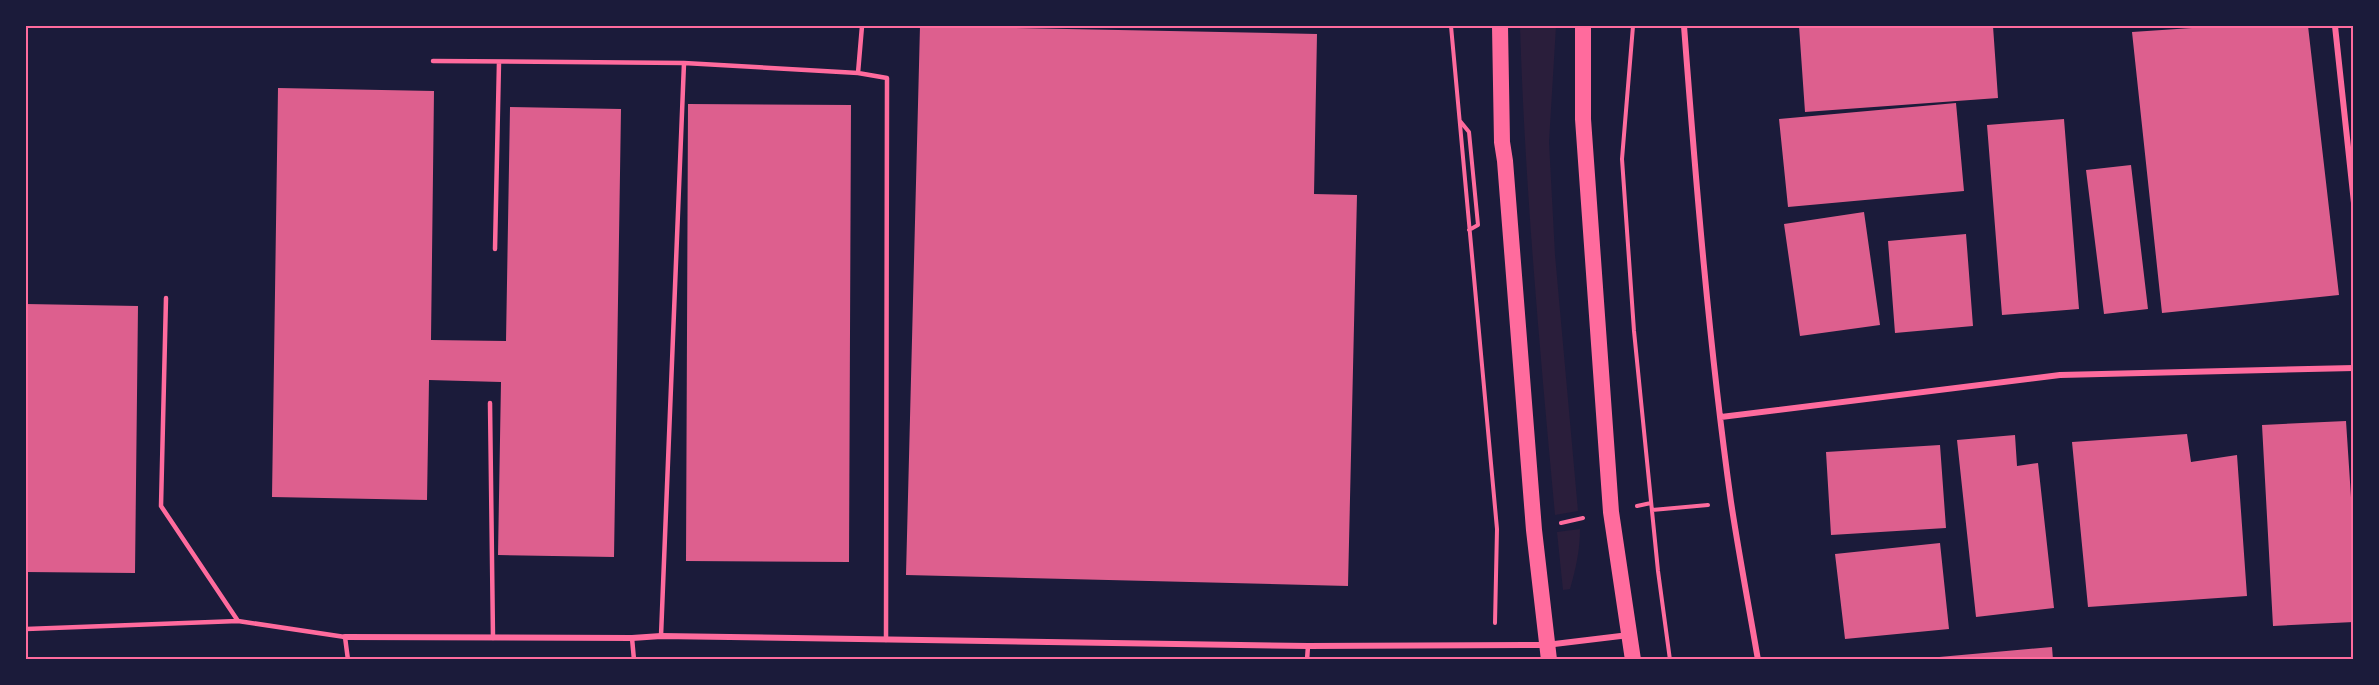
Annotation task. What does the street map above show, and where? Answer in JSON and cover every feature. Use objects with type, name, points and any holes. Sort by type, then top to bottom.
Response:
[{"type":"highway","points":[[1500,26],[1502,142],[1534,530],[1548,652]]},
{"type":"highway","points":[[1583,26],[1583,119],[1611,512],[1633,660]]},
{"type":"street","points":[[1684,26],[1696,184],[1721,417],[1731,502],[1758,660]]},
{"type":"street","points":[[2335,26],[2354,203]]},
{"type":"street","points":[[1721,417],[2060,375],[2354,368]]},
{"type":"street","points":[[345,637],[632,639],[661,636],[1308,646],[1496,644],[1548,652],[1629,635]]},
{"type":"lane","points":[[858,73],[862,26]]},
{"type":"lane","points":[[433,61],[684,63],[858,73],[887,78],[886,640]]},
{"type":"lane","points":[[495,249],[499,62]]},
{"type":"lane","points":[[661,636],[684,63]]},
{"type":"lane","points":[[166,298],[161,506],[238,621]]},
{"type":"lane","points":[[490,403],[493,638]]},
{"type":"lane","points":[[26,629],[238,621],[345,637],[348,660]]},
{"type":"lane","points":[[632,639],[634,660]]},
{"type":"lane","points":[[1307,660],[1308,646]]},
{"type":"path","points":[[1450,26],[1497,529],[1496,644]]},
{"type":"path","points":[[1634,26],[1622,159],[1634,331],[1651,503],[1670,660]]},
{"type":"path","points":[[1459,120],[1469,132],[1478,225],[1469,230]]},
{"type":"path","points":[[1497,529],[1534,530],[1651,503]]},
{"type":"path","points":[[1652,510],[1682,509]]},
{"type":"shaded area","points":[[1520,26],[1556,26],[1549,142],[1555,255],[1578,511],[1555,515],[1529,209]]},
{"type":"shaded area","points":[[1580,529],[1577,559],[1570,589],[1563,590],[1557,532]]},
{"type":"building","points":[[920,26],[1317,34],[1314,194],[1357,195],[1348,586],[906,575]]},
{"type":"building","points":[[1799,26],[1993,26],[1998,98],[1805,112]]},
{"type":"building","points":[[2222,26],[2308,26],[2339,295],[2162,313],[2132,32]]},
{"type":"building","points":[[278,88],[434,91],[431,340],[506,341],[510,107],[621,109],[614,557],[498,555],[501,382],[429,380],[427,500],[272,497]]},
{"type":"building","points":[[1956,103],[1964,191],[1788,207],[1779,119]]},
{"type":"building","points":[[688,104],[851,105],[849,562],[686,561]]},
{"type":"building","points":[[2064,119],[2079,309],[2002,315],[1987,125]]},
{"type":"building","points":[[2131,165],[2148,309],[2104,314],[2086,170]]},
{"type":"building","points":[[1864,212],[1880,325],[1800,336],[1784,224]]},
{"type":"building","points":[[1966,234],[1973,326],[1895,333],[1888,241]]},
{"type":"building","points":[[26,304],[138,306],[135,573],[26,572]]},
{"type":"building","points":[[2346,421],[2354,543],[2354,622],[2273,626],[2262,425]]},
{"type":"building","points":[[2187,434],[2191,462],[2237,455],[2247,596],[2088,607],[2072,442]]},
{"type":"building","points":[[2015,435],[2017,466],[2038,463],[2054,608],[1976,617],[1957,440]]},
{"type":"building","points":[[1940,445],[1946,528],[1831,535],[1826,452]]},
{"type":"building","points":[[1940,543],[1949,629],[1845,639],[1835,554]]},
{"type":"building","points":[[2052,647],[2053,660],[1928,660],[1928,658]]}]
